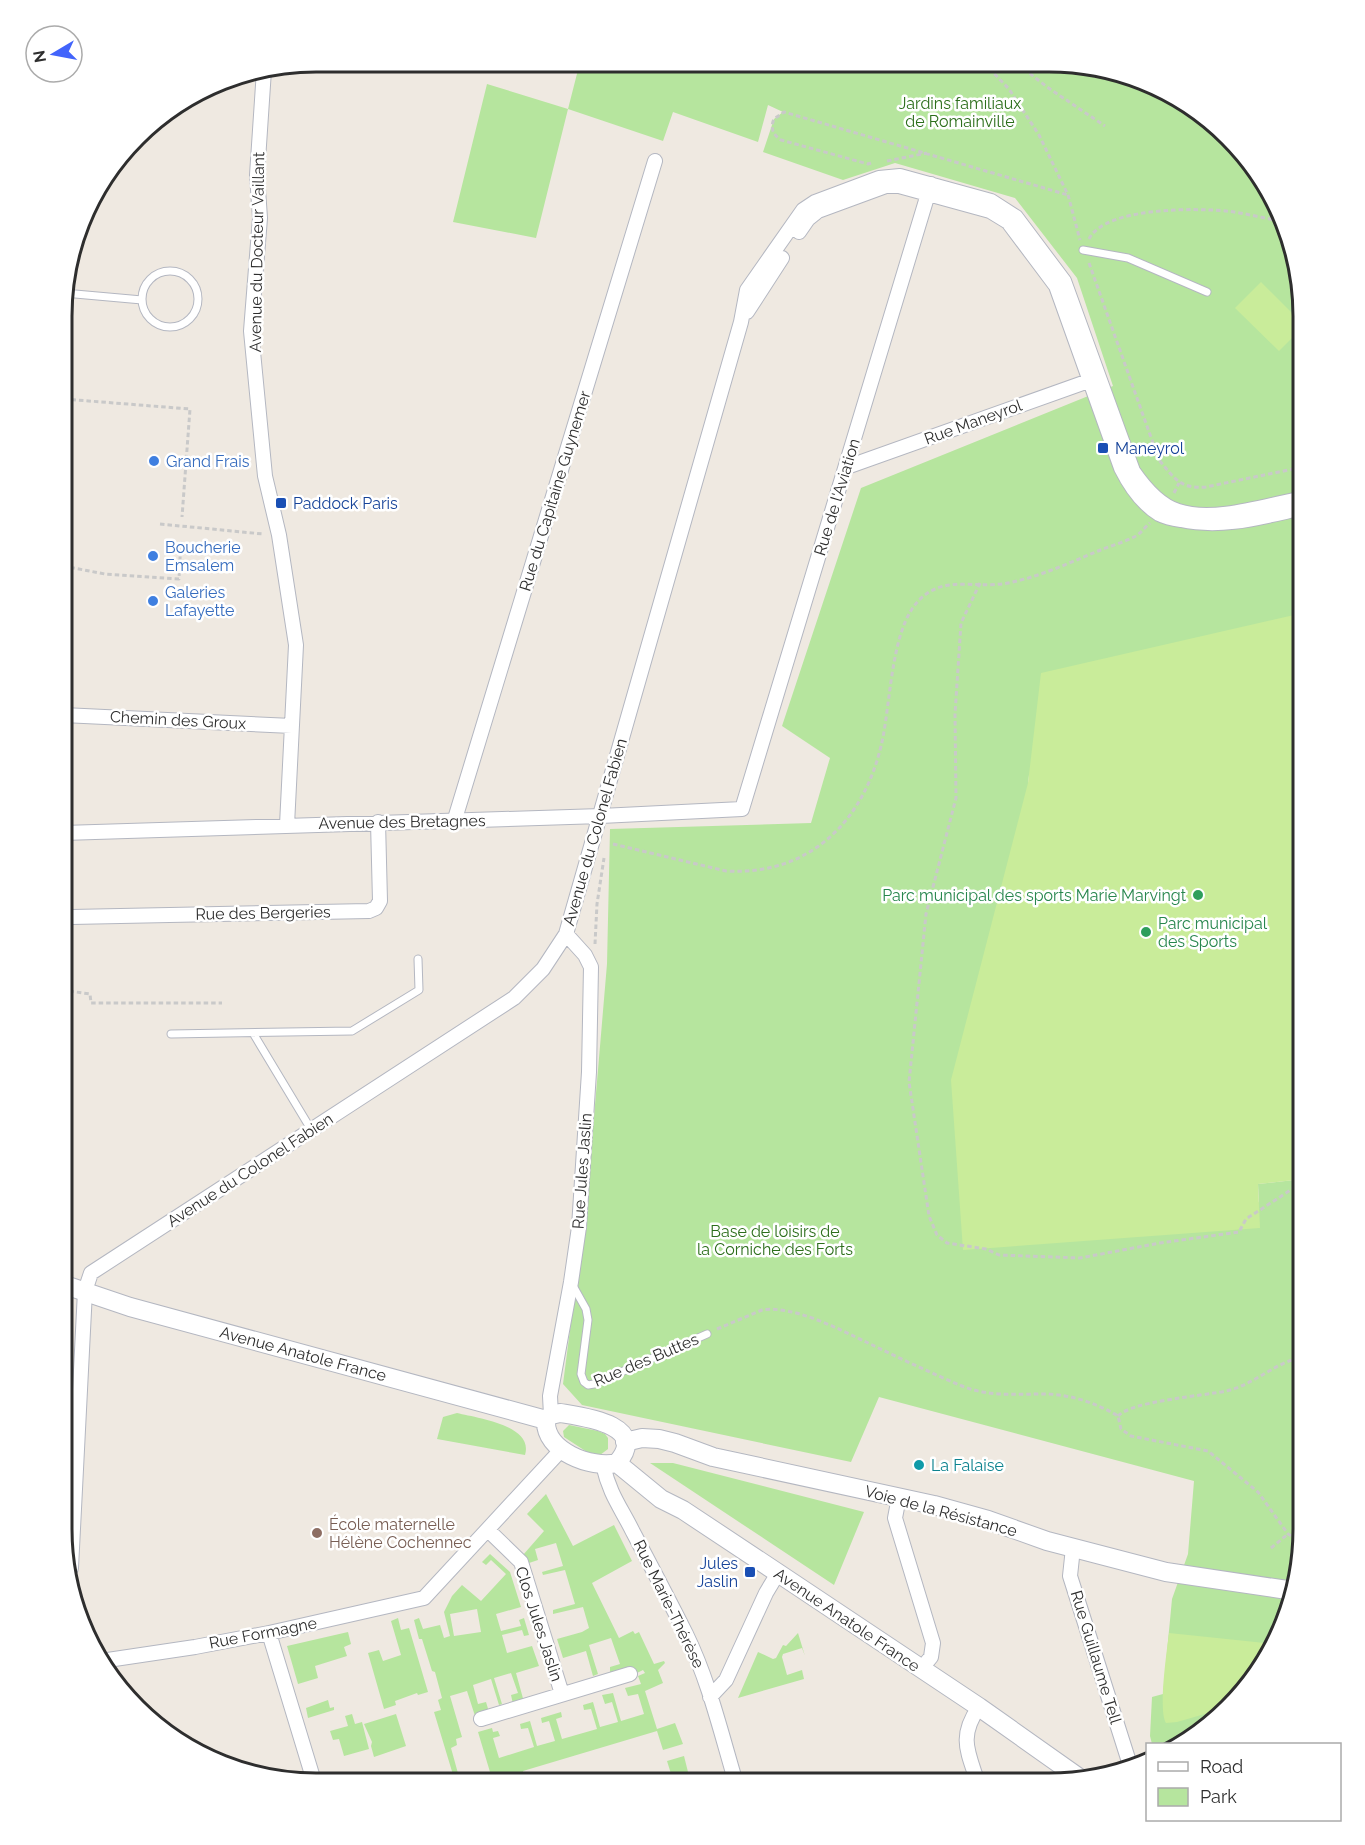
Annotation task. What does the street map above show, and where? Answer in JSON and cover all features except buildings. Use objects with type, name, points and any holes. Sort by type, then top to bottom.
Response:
[{"type":"street","name":"Avenue du Docteur Vaillant","points":[[263,78],[257,175],[260,218],[252,331],[265,476],[279,536],[296,645],[287,825]]},
{"type":"street","name":"Rue du Capitaine Guynemer","points":[[454,822],[655,161]]},
{"type":"street","name":"Avenue du Colonel Fabien","points":[[85,1291],[91,1273],[514,998],[543,969],[566,934],[741,322],[747,290],[803,210],[815,202],[879,178],[900,176],[929,189],[991,201],[1016,217],[1064,281],[1120,468],[1132,489],[1149,507],[1160,515],[1201,524],[1234,523],[1293,510]]},
{"type":"street","name":"Rue de l'Aviation","points":[[742,809],[929,189]]},
{"type":"street","name":"Avenue du Colonel Fabien","points":[[1094,379],[1133,471],[1144,487],[1177,511],[1224,514],[1293,500]]},
{"type":"street","name":"Rue Maneyrol","points":[[847,467],[1094,379]]},
{"type":"street","name":"Chemin des Groux","points":[[72,714],[292,726]]},
{"type":"street","name":"Avenue des Bretagnes","points":[[72,834],[378,822],[454,822],[742,809]]},
{"type":"street","name":"Rue des Bergeries","points":[[72,916],[369,911],[376,908],[380,901],[378,822]]},
{"type":"street","points":[[566,934],[585,955],[591,967]]},
{"type":"street","name":"Rue Jules Jaslin","points":[[548,1418],[579,1227],[589,1072],[591,967]]},
{"type":"street","name":"Avenue Anatole France","points":[[72,1287],[130,1307],[548,1418],[560,1413],[611,1424],[622,1433],[625,1442]]},
{"type":"street","points":[[73,1538],[85,1291]]},
{"type":"street","points":[[548,1418],[545,1430],[550,1439],[562,1449],[583,1460],[610,1464],[622,1458],[625,1442]]},
{"type":"street","name":"Voie de la Résistance","points":[[625,1442],[642,1438],[659,1439],[713,1457],[898,1497],[988,1520],[1047,1541],[1166,1572],[1285,1590]]},
{"type":"street","points":[[488,1530],[562,1449]]},
{"type":"street","name":"Avenue Anatole France","points":[[610,1464],[979,1707],[1070,1772]]},
{"type":"street","name":"Rue Marie-Thérèse","points":[[610,1464],[608,1486],[686,1635],[703,1673],[733,1773]]},
{"type":"street","points":[[898,1497],[896,1518],[933,1643],[931,1657],[921,1669]]},
{"type":"street","name":"Rue Formagne","points":[[110,1660],[269,1633],[424,1598],[488,1530]]},
{"type":"street","name":"Clos Jules Jaslin","points":[[488,1530],[521,1562],[562,1694]]},
{"type":"street","name":"Rue Guillaume Tell","points":[[1072,1548],[1070,1576],[1128,1759]]},
{"type":"street","points":[[711,1697],[726,1680],[766,1593],[778,1573]]},
{"type":"street","points":[[269,1633],[311,1773]]},
{"type":"street","name":"Clos Jules Jaslin","points":[[481,1719],[630,1674]]},
{"type":"street","points":[[975,1773],[966,1745],[967,1727],[979,1707]]},
{"type":"lane","points":[[1083,250],[1128,258],[1207,292]]},
{"type":"lane","points":[[169,271],[185,276],[196,289],[198,298],[197,308],[192,316],[185,323],[176,327],[157,324],[144,310],[142,300],[147,284],[160,273],[169,271]]},
{"type":"lane","points":[[73,294],[142,300]]},
{"type":"lane","points":[[171,1034],[352,1031],[419,990],[418,959]]},
{"type":"lane","points":[[253,1033],[312,1131]]},
{"type":"lane","name":"Rue des Buttes","points":[[571,1282],[586,1309],[588,1320],[581,1374],[588,1385],[707,1334]]},
{"type":"path","points":[[993,72],[1009,89],[1040,135],[1068,195],[1083,250],[1095,276],[1110,326],[1159,460],[1179,483],[1194,488],[1293,469]]},
{"type":"path","points":[[1028,72],[1105,126]]},
{"type":"path","points":[[927,153],[868,164],[781,140],[774,134],[772,123],[784,112],[927,153],[1068,195]]},
{"type":"path","points":[[1083,250],[1092,233],[1113,219],[1147,213],[1185,210],[1226,212],[1273,220]]},
{"type":"path","points":[[72,401],[189,409],[182,517]]},
{"type":"path","points":[[613,844],[726,871],[745,872],[781,865],[801,858],[841,829],[872,776],[883,738],[891,679],[903,628],[912,610],[923,597],[936,589],[955,583],[1007,584],[1056,568],[1137,535],[1160,515]]},
{"type":"path","points":[[160,524],[279,536]]},
{"type":"path","points":[[72,568],[105,574],[179,579],[181,539]]},
{"type":"path","points":[[980,583],[961,624],[955,714],[956,798],[926,914],[909,1082],[922,1179],[932,1227],[937,1235],[947,1243],[986,1249],[999,1255],[1080,1258],[1160,1243],[1239,1232],[1246,1219],[1293,1188]]},
{"type":"path","points":[[591,967],[605,850]]},
{"type":"path","points":[[72,991],[90,994],[92,1003],[222,1003]]},
{"type":"path","points":[[707,1334],[762,1310],[794,1313],[845,1332],[970,1389],[1011,1395],[1063,1395],[1083,1400],[1118,1416]]},
{"type":"path","points":[[1118,1416],[1123,1411],[1141,1405],[1230,1390],[1293,1359]]},
{"type":"path","points":[[1118,1416],[1121,1429],[1131,1436],[1208,1451],[1258,1492],[1288,1534],[1293,1537]]},
{"type":"path","points":[[1271,1548],[1288,1534]]},
{"type":"green space","name":"Base de loisirs de la Corniche des Forts","points":[[577,72],[1049,72],[1081,74],[1112,80],[1157,97],[1184,113],[1210,133],[1232,155],[1252,181],[1268,208],[1285,253],[1291,284],[1293,316],[1293,656],[1029,775],[1028,783],[1259,1203],[1258,1184],[1293,1180],[1293,1529],[1291,1561],[1285,1592],[1268,1637],[1243,1677],[1210,1712],[1166,1743],[1152,1743],[1152,1697],[1163,1694],[1172,1599],[1188,1554],[1194,1481],[879,1397],[851,1462],[582,1405],[563,1384],[587,1199],[607,964],[610,829],[811,823],[830,758],[782,726],[861,488],[1113,386],[1077,278],[1015,198],[895,163],[843,180],[763,152],[774,119],[783,112],[768,105],[758,142],[673,112],[663,141],[568,109]]},
{"type":"green space","points":[[487,84],[568,109],[536,238],[453,222]]},
{"type":"green space","points":[[1261,282],[1293,314],[1293,337],[1279,351],[1235,308]]},
{"type":"green space","name":"Parc municipal des Sports","points":[[1293,615],[1293,1180],[1258,1184],[1260,1228],[963,1250],[951,1080],[1028,783],[1041,673]]},
{"type":"green space","points":[[457,1413],[490,1421],[513,1430],[521,1436],[525,1445],[525,1455],[437,1439],[443,1417]]},
{"type":"green space","points":[[569,1425],[605,1434],[608,1438],[608,1449],[600,1455],[590,1454],[564,1437],[563,1431]]},
{"type":"green space","points":[[650,1463],[673,1463],[864,1512],[834,1585]]},
{"type":"green space","points":[[546,1494],[573,1546],[614,1525],[632,1561],[592,1583],[619,1638],[633,1631],[635,1634],[639,1632],[654,1664],[664,1661],[665,1663],[658,1670],[663,1683],[645,1691],[657,1729],[675,1723],[683,1744],[663,1750],[657,1731],[523,1771],[524,1773],[490,1773],[478,1732],[492,1728],[493,1732],[498,1731],[500,1736],[493,1738],[499,1758],[534,1747],[528,1728],[521,1729],[520,1724],[530,1721],[537,1746],[555,1741],[549,1721],[542,1723],[541,1718],[561,1712],[562,1717],[556,1719],[562,1739],[597,1729],[591,1709],[584,1710],[583,1705],[593,1702],[600,1727],[618,1722],[612,1702],[605,1704],[602,1695],[613,1693],[621,1721],[644,1714],[638,1694],[628,1696],[625,1688],[641,1684],[638,1676],[645,1673],[643,1670],[637,1673],[635,1670],[610,1677],[610,1667],[620,1664],[611,1638],[589,1645],[598,1674],[593,1676],[586,1651],[563,1658],[557,1639],[589,1628],[583,1607],[553,1614],[553,1610],[575,1604],[565,1570],[543,1575],[542,1572],[563,1566],[556,1543],[535,1549],[538,1560],[529,1563],[523,1555],[544,1531],[527,1514]]},
{"type":"green space","points":[[490,1554],[510,1572],[521,1607],[496,1614],[501,1631],[521,1626],[519,1620],[524,1618],[529,1635],[524,1636],[522,1630],[502,1635],[507,1653],[532,1646],[539,1666],[516,1673],[524,1702],[513,1704],[511,1695],[518,1693],[511,1673],[494,1678],[502,1704],[499,1705],[491,1679],[473,1685],[478,1704],[486,1702],[489,1712],[475,1716],[467,1691],[450,1696],[462,1737],[456,1739],[457,1745],[451,1748],[458,1773],[452,1773],[434,1712],[441,1710],[438,1700],[442,1698],[435,1672],[432,1671],[422,1639],[419,1639],[414,1620],[419,1618],[423,1629],[440,1625],[444,1638],[450,1636],[444,1612],[452,1596],[462,1585],[481,1601],[506,1574],[491,1560],[486,1565],[482,1562]],"holes":[[[477,1609],[481,1632],[454,1636],[450,1614]]]},
{"type":"green space","points":[[398,1618],[401,1630],[409,1628],[428,1692],[418,1695],[417,1693],[395,1701],[396,1705],[384,1709],[368,1653],[379,1650],[383,1661],[401,1655],[391,1621]]},
{"type":"green space","points":[[348,1632],[351,1644],[344,1647],[347,1656],[315,1666],[318,1678],[298,1684],[287,1646]]},
{"type":"green space","points":[[798,1633],[805,1656],[802,1648],[783,1654],[782,1657],[787,1675],[802,1670],[804,1679],[738,1698],[758,1652],[773,1659],[776,1658],[783,1645],[786,1646]]},
{"type":"green space","points":[[1169,1633],[1265,1643],[1243,1677],[1210,1712],[1177,1722],[1166,1723],[1164,1716],[1165,1666]]},
{"type":"green space","points":[[328,1700],[330,1708],[334,1707],[334,1710],[308,1718],[306,1708]]},
{"type":"green space","points":[[352,1714],[355,1724],[362,1722],[369,1749],[344,1756],[339,1739],[333,1740],[330,1731],[348,1726],[345,1716]]},
{"type":"green space","points":[[396,1714],[406,1746],[374,1757],[372,1742],[364,1724]]},
{"type":"green space","points":[[684,1756],[688,1772],[671,1773],[667,1761]]},
{"type":"place","name":"Maneyrol","points":[[1103,448]]},
{"type":"place","name":"Grand Frais","points":[[154,461]]},
{"type":"place","name":"Paddock Paris","points":[[281,503]]},
{"type":"place","name":"Boucherie Emsalem","points":[[153,556]]},
{"type":"place","name":"Galeries Lafayette","points":[[153,601]]},
{"type":"place","name":"Parc municipal des sports Marie Marvingt","points":[[1198,895]]},
{"type":"place","name":"Parc municipal des Sports","points":[[1146,932]]},
{"type":"place","name":"La Falaise","points":[[919,1465]]},
{"type":"place","name":"École maternelle Hélène Cochennec","points":[[317,1533]]},
{"type":"place","name":"Jules Jaslin","points":[[750,1572]]},
{"type":"park label","name":"Jardins familiaux de Romainville","points":[[960,112]]}]
